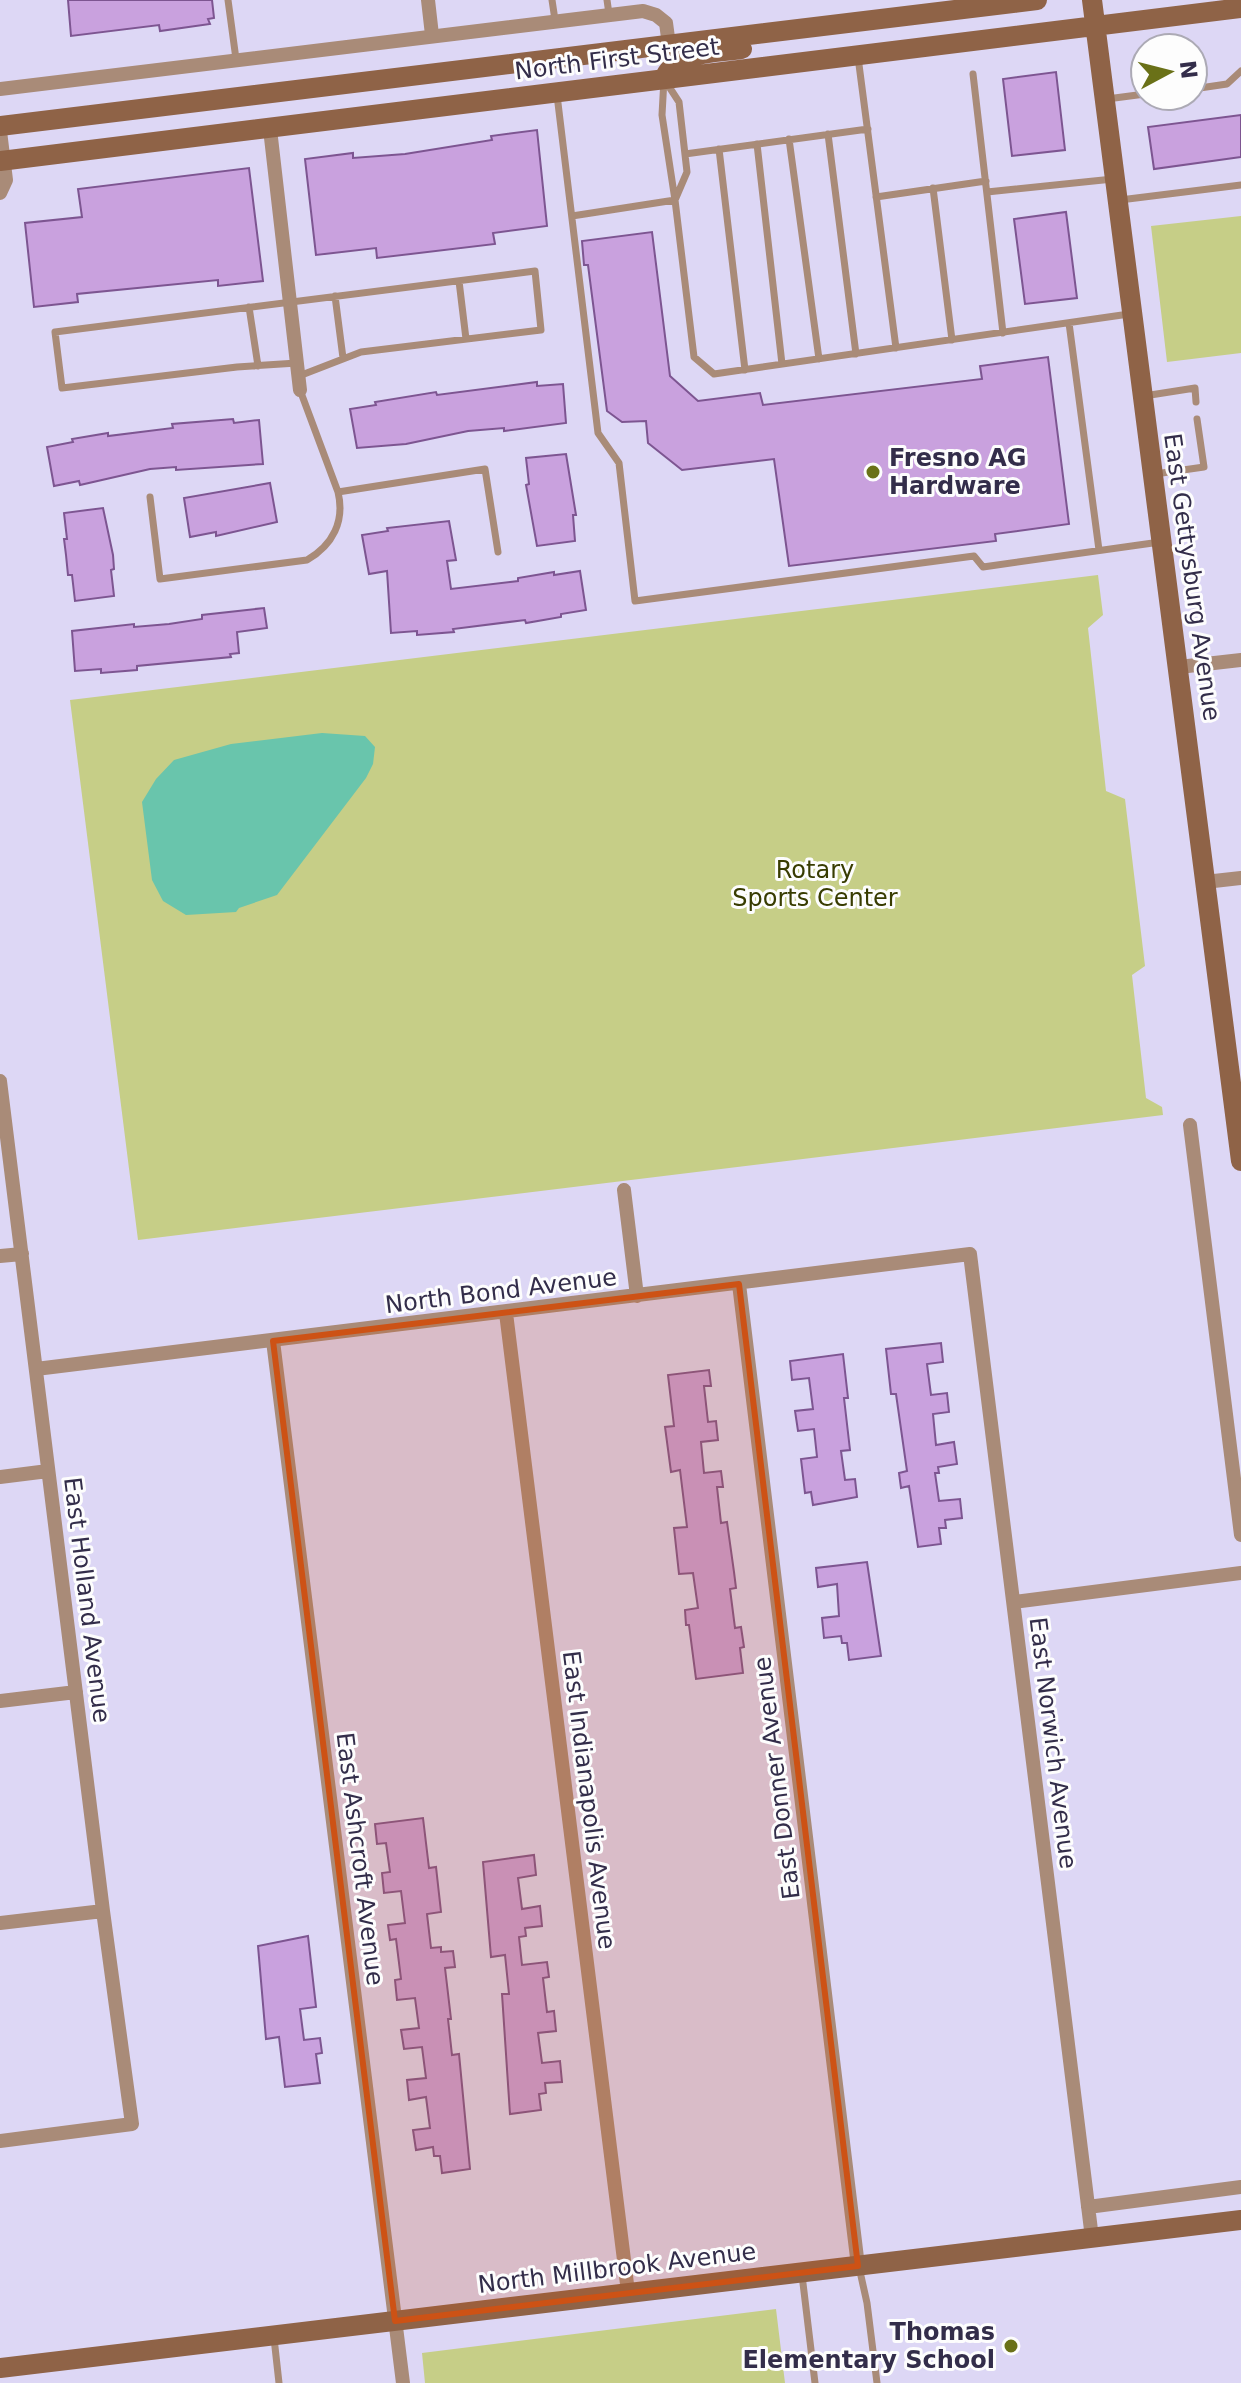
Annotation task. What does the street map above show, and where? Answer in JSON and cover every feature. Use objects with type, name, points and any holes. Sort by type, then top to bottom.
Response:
[{"type":"main road","name":"North First Street","points":[[0,128],[826,26],[929,6],[1031,0]]},
{"type":"main road","name":"East Gettysburg Avenue","points":[[1092,0],[1205,882],[1238,1106],[1241,1161]]},
{"type":"main road","name":"North First Street","points":[[2,161],[1241,8]]},
{"type":"main road","points":[[664,79],[667,70],[678,61],[788,43],[826,26]]},
{"type":"main road","name":"North Millbrook Avenue","points":[[0,2368],[1241,2220]]},
{"type":"street","points":[[428,0],[432,35]]},
{"type":"street","points":[[0,89],[555,20],[608,7],[656,15],[666,23],[669,45]]},
{"type":"street","points":[[0,128],[6,180],[0,193]]},
{"type":"street","points":[[270,129],[299,376]]},
{"type":"street","points":[[1179,667],[1241,660]]},
{"type":"street","points":[[1205,882],[1241,878]]},
{"type":"street","name":"East Holland Avenue","points":[[0,1081],[132,2124],[0,2141]]},
{"type":"street","points":[[1190,1125],[1241,1535]]},
{"type":"street","points":[[624,1190],[637,1296]]},
{"type":"street","points":[[0,1256],[22,1254]]},
{"type":"street","name":"North Bond Avenue","points":[[36,1369],[970,1254]]},
{"type":"street","name":"East Norwich Avenue","points":[[970,1254],[1092,2238]]},
{"type":"street","name":"East Donner Avenue","points":[[739,1284],[858,2266]]},
{"type":"street","name":"East Indianapolis Avenue","points":[[506,1313],[628,2292]]},
{"type":"street","name":"East Ashcroft Avenue","points":[[273,1341],[403,2383]]},
{"type":"street","points":[[0,1477],[48,1471]]},
{"type":"street","points":[[1014,1602],[1241,1573]]},
{"type":"street","points":[[0,1701],[76,1692]]},
{"type":"street","points":[[0,1923],[103,1911]]},
{"type":"street","points":[[1088,2207],[1241,2187]]},
{"type":"lane","points":[[228,0],[236,59]]},
{"type":"lane","points":[[552,0],[555,20]]},
{"type":"lane","points":[[858,55],[896,348]]},
{"type":"lane","points":[[1209,87],[1227,84],[1241,71]]},
{"type":"lane","points":[[973,74],[1003,333]]},
{"type":"lane","points":[[664,79],[679,102],[687,172],[675,200]]},
{"type":"lane","points":[[664,79],[662,115],[694,357],[714,374],[1132,314]]},
{"type":"lane","points":[[557,93],[598,433],[619,463],[635,601],[974,556],[983,567],[1161,542]]},
{"type":"lane","points":[[1105,99],[1129,96]]},
{"type":"lane","points":[[685,154],[868,129]]},
{"type":"lane","points":[[828,134],[856,354]]},
{"type":"lane","points":[[789,139],[819,359]]},
{"type":"lane","points":[[757,144],[782,364]]},
{"type":"lane","points":[[719,149],[745,370]]},
{"type":"lane","points":[[987,192],[1115,179]]},
{"type":"lane","points":[[876,197],[986,181]]},
{"type":"lane","points":[[1118,201],[1241,185]]},
{"type":"lane","points":[[933,188],[952,340]]},
{"type":"lane","points":[[572,216],[675,200]]},
{"type":"lane","points":[[535,271],[541,330],[361,352],[299,376],[258,366],[62,388],[55,332],[335,296],[535,271]]},
{"type":"lane","points":[[459,281],[466,339]]},
{"type":"lane","points":[[335,296],[343,358]]},
{"type":"lane","points":[[249,307],[258,366]]},
{"type":"lane","points":[[1069,323],[1099,550]]},
{"type":"lane","points":[[150,497],[160,579],[307,560],[323,549],[334,534],[340,518],[338,492],[299,376]]},
{"type":"lane","points":[[1142,396],[1195,388],[1196,402]]},
{"type":"lane","points":[[1152,474],[1204,467],[1197,419]]},
{"type":"lane","points":[[338,492],[485,469],[498,552]]},
{"type":"lane","points":[[858,2266],[867,2303],[877,2383]]},
{"type":"lane","points":[[802,2272],[815,2383]]},
{"type":"lane","points":[[273,2336],[279,2383]]},
{"type":"highlighted area","points":[[739,1284],[858,2266],[395,2321],[273,1341]]},
{"type":"green space","points":[[1241,216],[1241,353],[1167,362],[1151,226]]},
{"type":"green space","name":"Rotary Sports Center","points":[[1098,575],[1103,615],[1088,628],[1106,791],[1125,799],[1145,966],[1132,975],[1146,1098],[1162,1107],[1163,1115],[138,1240],[70,700]]},
{"type":"green space","points":[[776,2309],[785,2383],[425,2383],[422,2353]]},
{"type":"shaded area","points":[[322,733],[365,736],[375,747],[373,764],[366,778],[277,895],[239,908],[236,912],[186,915],[163,901],[152,880],[142,802],[156,779],[174,760],[231,744]]},
{"type":"building","points":[[68,0],[212,0],[214,18],[208,19],[210,24],[160,31],[159,25],[71,36]]},
{"type":"building","points":[[1056,72],[1065,150],[1012,156],[1003,79]]},
{"type":"building","points":[[1241,115],[1241,157],[1154,169],[1148,127]]},
{"type":"building","points":[[537,130],[547,226],[493,233],[495,244],[377,258],[376,248],[316,255],[305,159],[353,153],[353,158],[405,154]]},
{"type":"building","points":[[249,168],[263,281],[218,286],[218,280],[77,294],[78,302],[34,307],[25,223],[82,217],[78,189]]},
{"type":"building","points":[[1066,212],[1077,298],[1025,304],[1014,219]]},
{"type":"building","points":[[652,232],[670,376],[698,401],[760,393],[763,405],[982,379],[980,366],[1048,357],[1069,524],[995,534],[996,541],[789,566],[774,459],[682,470],[648,443],[646,421],[622,422],[607,411],[588,265],[584,265],[582,241]]},
{"type":"building","points":[[537,382],[537,386],[563,384],[566,423],[504,431],[504,428],[468,431],[406,444],[357,448],[350,409],[436,392],[437,395]]},
{"type":"building","points":[[233,419],[234,423],[259,420],[263,464],[150,469],[80,485],[79,481],[54,486],[47,447],[108,433],[108,436],[173,428],[172,424]]},
{"type":"building","points":[[566,454],[576,515],[573,515],[575,541],[537,546],[526,485],[529,484],[526,458]]},
{"type":"building","points":[[270,483],[277,522],[216,536],[216,532],[190,537],[184,498]]},
{"type":"building","points":[[103,508],[113,555],[114,596],[75,601],[72,575],[68,575],[64,513]]},
{"type":"building","points":[[449,521],[456,560],[447,561],[451,589],[518,581],[518,578],[554,572],[554,575],[580,571],[586,610],[526,623],[525,620],[453,629],[454,632],[417,635],[417,631],[391,633],[387,571],[369,574],[362,535],[388,531],[387,528]]},
{"type":"building","points":[[264,608],[267,628],[237,632],[239,653],[230,654],[231,657],[137,666],[137,670],[101,673],[101,669],[75,671],[72,631],[134,624],[134,627],[169,624],[202,619],[202,615]]},
{"type":"building","points":[[941,1343],[943,1362],[927,1364],[931,1395],[947,1393],[949,1412],[933,1414],[936,1445],[954,1442],[957,1464],[938,1467],[939,1473],[935,1473],[939,1501],[960,1499],[962,1518],[945,1520],[946,1528],[939,1528],[941,1544],[918,1547],[909,1486],[901,1488],[899,1473],[907,1471],[896,1394],[891,1394],[886,1349]]},
{"type":"building","points":[[843,1354],[850,1450],[841,1451],[845,1480],[855,1479],[857,1497],[813,1505],[811,1492],[805,1493],[801,1459],[817,1457],[814,1429],[798,1431],[795,1411],[813,1409],[809,1378],[792,1380],[790,1361]]},
{"type":"building","points":[[709,1370],[711,1386],[704,1386],[708,1422],[716,1421],[718,1440],[701,1442],[704,1473],[721,1471],[723,1487],[717,1487],[721,1523],[727,1522],[734,1572],[736,1588],[730,1589],[735,1628],[741,1627],[743,1673],[696,1679],[685,1610],[698,1608],[693,1573],[679,1574],[674,1528],[687,1527],[680,1470],[671,1472],[665,1427],[674,1426],[668,1375]]},
{"type":"building","points":[[867,1562],[881,1656],[849,1660],[847,1643],[842,1643],[841,1636],[824,1638],[822,1618],[839,1616],[837,1584],[818,1587],[816,1568]]},
{"type":"building","points":[[423,1818],[429,1868],[436,1867],[441,1912],[427,1914],[431,1948],[441,1947],[441,1952],[453,1951],[455,1967],[445,1968],[451,2019],[448,2019],[452,2055],[459,2054],[470,2169],[442,2173],[440,2156],[434,2156],[433,2147],[416,2150],[413,2130],[430,2128],[426,2097],[409,2100],[407,2080],[426,2078],[422,2047],[404,2049],[401,2030],[419,2028],[415,1998],[397,2000],[395,1980],[401,1979],[396,1939],[390,1940],[388,1925],[405,1923],[401,1891],[384,1893],[382,1873],[390,1872],[386,1843],[377,1844],[375,1824]]},
{"type":"building","points":[[534,1855],[536,1875],[518,1878],[522,1909],[540,1906],[542,1926],[525,1928],[526,1936],[519,1937],[522,1965],[547,1962],[549,1977],[543,1978],[547,2012],[554,2011],[556,2031],[538,2033],[542,2063],[560,2061],[562,2082],[545,2083],[546,2093],[539,2094],[541,2110],[510,2114],[502,1994],[509,1994],[505,1955],[491,1957],[483,1862]]},
{"type":"building","points":[[308,1936],[316,2007],[300,2009],[304,2040],[320,2038],[322,2053],[316,2054],[320,2083],[285,2087],[279,2037],[266,2039],[258,1946]]},
{"type":"place","name":"Fresno AG Hardware","points":[[873,472]]},
{"type":"place","name":"Thomas Elementary School","points":[[1011,2346]]}]
